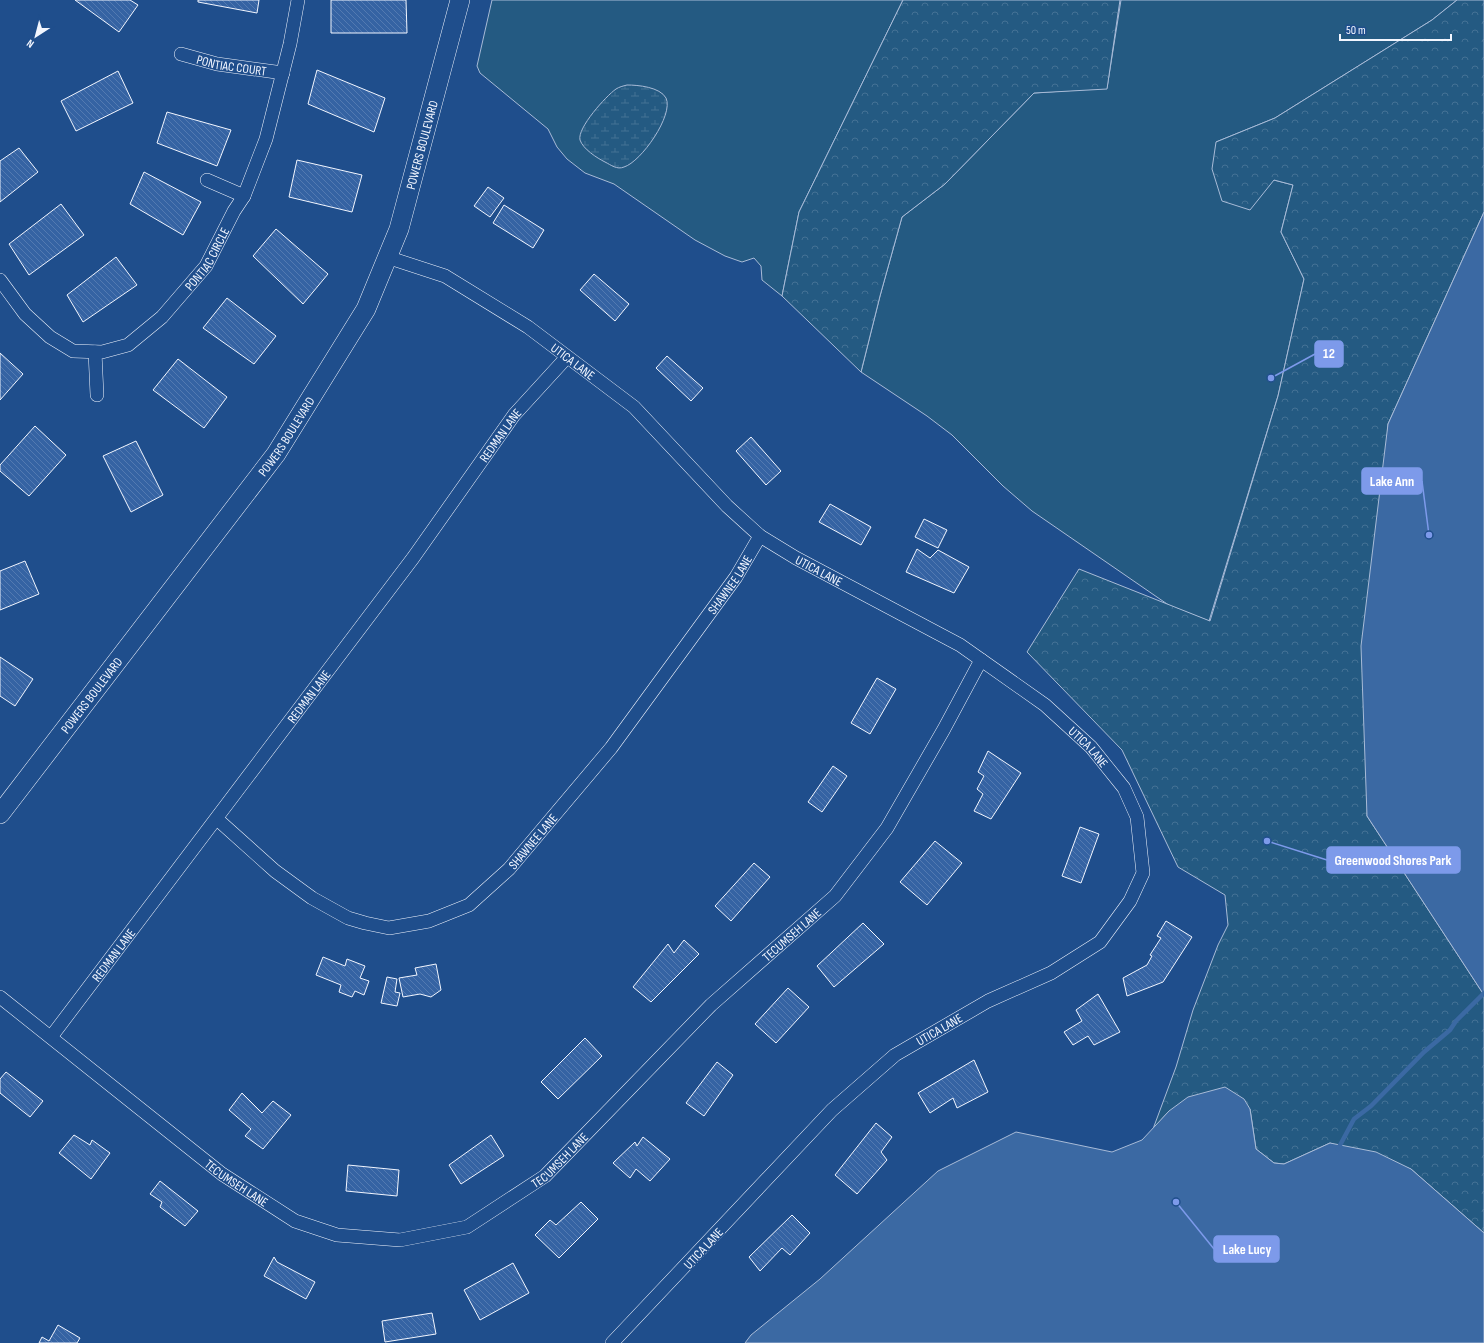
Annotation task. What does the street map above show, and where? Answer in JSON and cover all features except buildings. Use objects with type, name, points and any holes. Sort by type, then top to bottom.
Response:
[{"type":"main road","name":"POWERS BOULEVARD","points":[[0,814],[276,454],[366,309],[400,222],[460,0]]},
{"type":"street","name":"PONTIAC CIRCLE","points":[[0,280],[25,314],[50,337],[73,351],[102,352],[128,345],[162,317],[206,266],[234,211],[244,196],[266,139],[283,73],[298,0]]},
{"type":"street","name":"PONTIAC COURT","points":[[181,54],[217,64],[283,73]]},
{"type":"street","points":[[207,180],[244,196]]},
{"type":"street","name":"UTICA LANE","points":[[387,257],[445,276],[528,327],[634,407],[727,506],[760,536],[796,558],[960,645],[1045,705],[1091,747],[1124,788],[1138,817],[1143,873],[1130,901],[1100,942],[1051,973],[988,1001],[896,1055],[832,1110],[612,1343]]},
{"type":"street","points":[[95,352],[97,395]]},
{"type":"street","name":"REDMAN LANE","points":[[51,1037],[409,564],[514,415],[567,357]]},
{"type":"street","name":"SHAWNEE LANE","points":[[217,819],[275,871],[312,898],[348,918],[389,928],[429,922],[470,905],[509,869],[611,748],[736,577],[760,536]]},
{"type":"street","name":"TECUMSEH LANE","points":[[0,997],[222,1174],[295,1221],[337,1235],[400,1240],[467,1226],[545,1176],[712,1005],[835,896],[887,828],[944,730],[981,660]]},
{"type":"green space","points":[[492,0],[903,0],[799,212],[782,296],[762,280],[761,266],[754,258],[742,262],[725,256],[695,240],[614,184],[585,173],[567,159],[557,147],[548,129],[480,73],[477,66]]},
{"type":"green space","points":[[903,0],[1120,0],[1107,89],[1034,93],[945,184],[902,217],[861,372],[782,296],[799,212]]},
{"type":"green space","points":[[1121,0],[1457,0],[1432,20],[1275,118],[1216,142],[1274,180],[1293,185],[1281,232],[1304,279],[1278,396],[1209,621],[1170,606],[1032,511],[1003,486],[952,435],[927,416],[861,372],[902,217],[945,184],[1034,93],[1107,88]]},
{"type":"green space","points":[[1457,0],[1484,0],[1484,212],[1388,424],[1367,816],[1484,995],[1484,1233],[1411,1169],[1330,1143],[1284,1164],[1274,1163],[1256,1149],[1250,1109],[1169,1111],[1153,1129],[1176,1067],[1193,1010],[1218,945],[1228,925],[1225,895],[1178,867],[1122,750],[1027,652],[1079,569],[1210,621],[1278,396],[1304,279],[1281,232],[1293,185],[1274,180],[1250,210],[1222,201],[1212,169],[1216,142],[1275,118],[1432,20]]},
{"type":"green space","points":[[627,85],[643,86],[659,91],[666,98],[667,106],[661,126],[647,147],[631,163],[619,168],[614,167],[594,156],[587,150],[580,140],[580,135],[587,120],[606,98],[616,89]]},
{"type":"shaded area","points":[[1484,212],[1484,995],[1367,816],[1361,646],[1388,424]]},
{"type":"shaded area","points":[[1225,1087],[1244,1099],[1250,1109],[1256,1149],[1274,1163],[1284,1164],[1330,1143],[1376,1152],[1411,1169],[1484,1233],[1484,1343],[745,1343],[751,1335],[820,1279],[938,1171],[1016,1132],[1112,1152],[1142,1140],[1169,1111],[1188,1097]]},
{"type":"waterway","points":[[1338,1149],[1354,1119],[1371,1106],[1424,1052],[1450,1030],[1456,1021],[1484,993]]},
{"type":"place","name":"12","points":[[1271,378]]},
{"type":"place","name":"Lake Ann","points":[[1429,535]]},
{"type":"place","name":"Greenwood Shores Park","points":[[1267,841]]},
{"type":"place","name":"Lake Lucy","points":[[1176,1202]]}]
